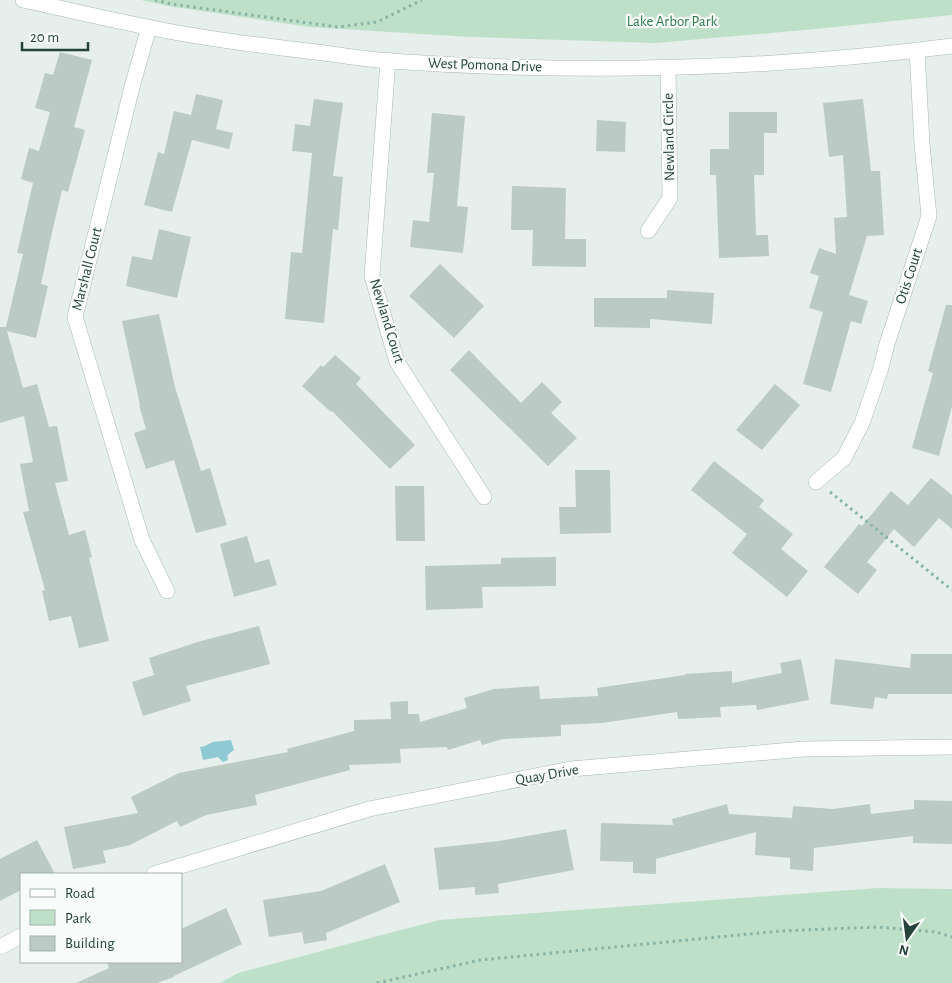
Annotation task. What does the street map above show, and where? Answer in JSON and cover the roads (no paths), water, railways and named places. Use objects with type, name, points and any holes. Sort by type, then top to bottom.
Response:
[{"type":"street","name":"West Pomona Drive","points":[[23,0],[149,27],[267,46],[388,60],[529,68],[668,68],[793,61],[952,46]]},
{"type":"street","name":"Marshall Court","points":[[149,27],[132,87],[75,317],[142,540],[168,591]]},
{"type":"street","name":"Otis Court","points":[[816,482],[844,458],[862,423],[929,216],[922,144],[917,50]]},
{"type":"street","name":"Newland Court","points":[[388,60],[372,276],[397,362],[484,498]]},
{"type":"street","name":"Newland Circle","points":[[648,231],[670,198],[668,68]]},
{"type":"street","name":"Quay Drive","points":[[157,873],[369,809],[571,769],[804,749],[952,747]]},
{"type":"street","points":[[0,947],[20,937]]},
{"type":"water","points":[[231,740],[234,750],[228,755],[228,760],[223,762],[218,757],[203,760],[200,747],[213,742]]},
{"type":"park label","name":"Lake Arbor Park","points":[[672,21]]}]
